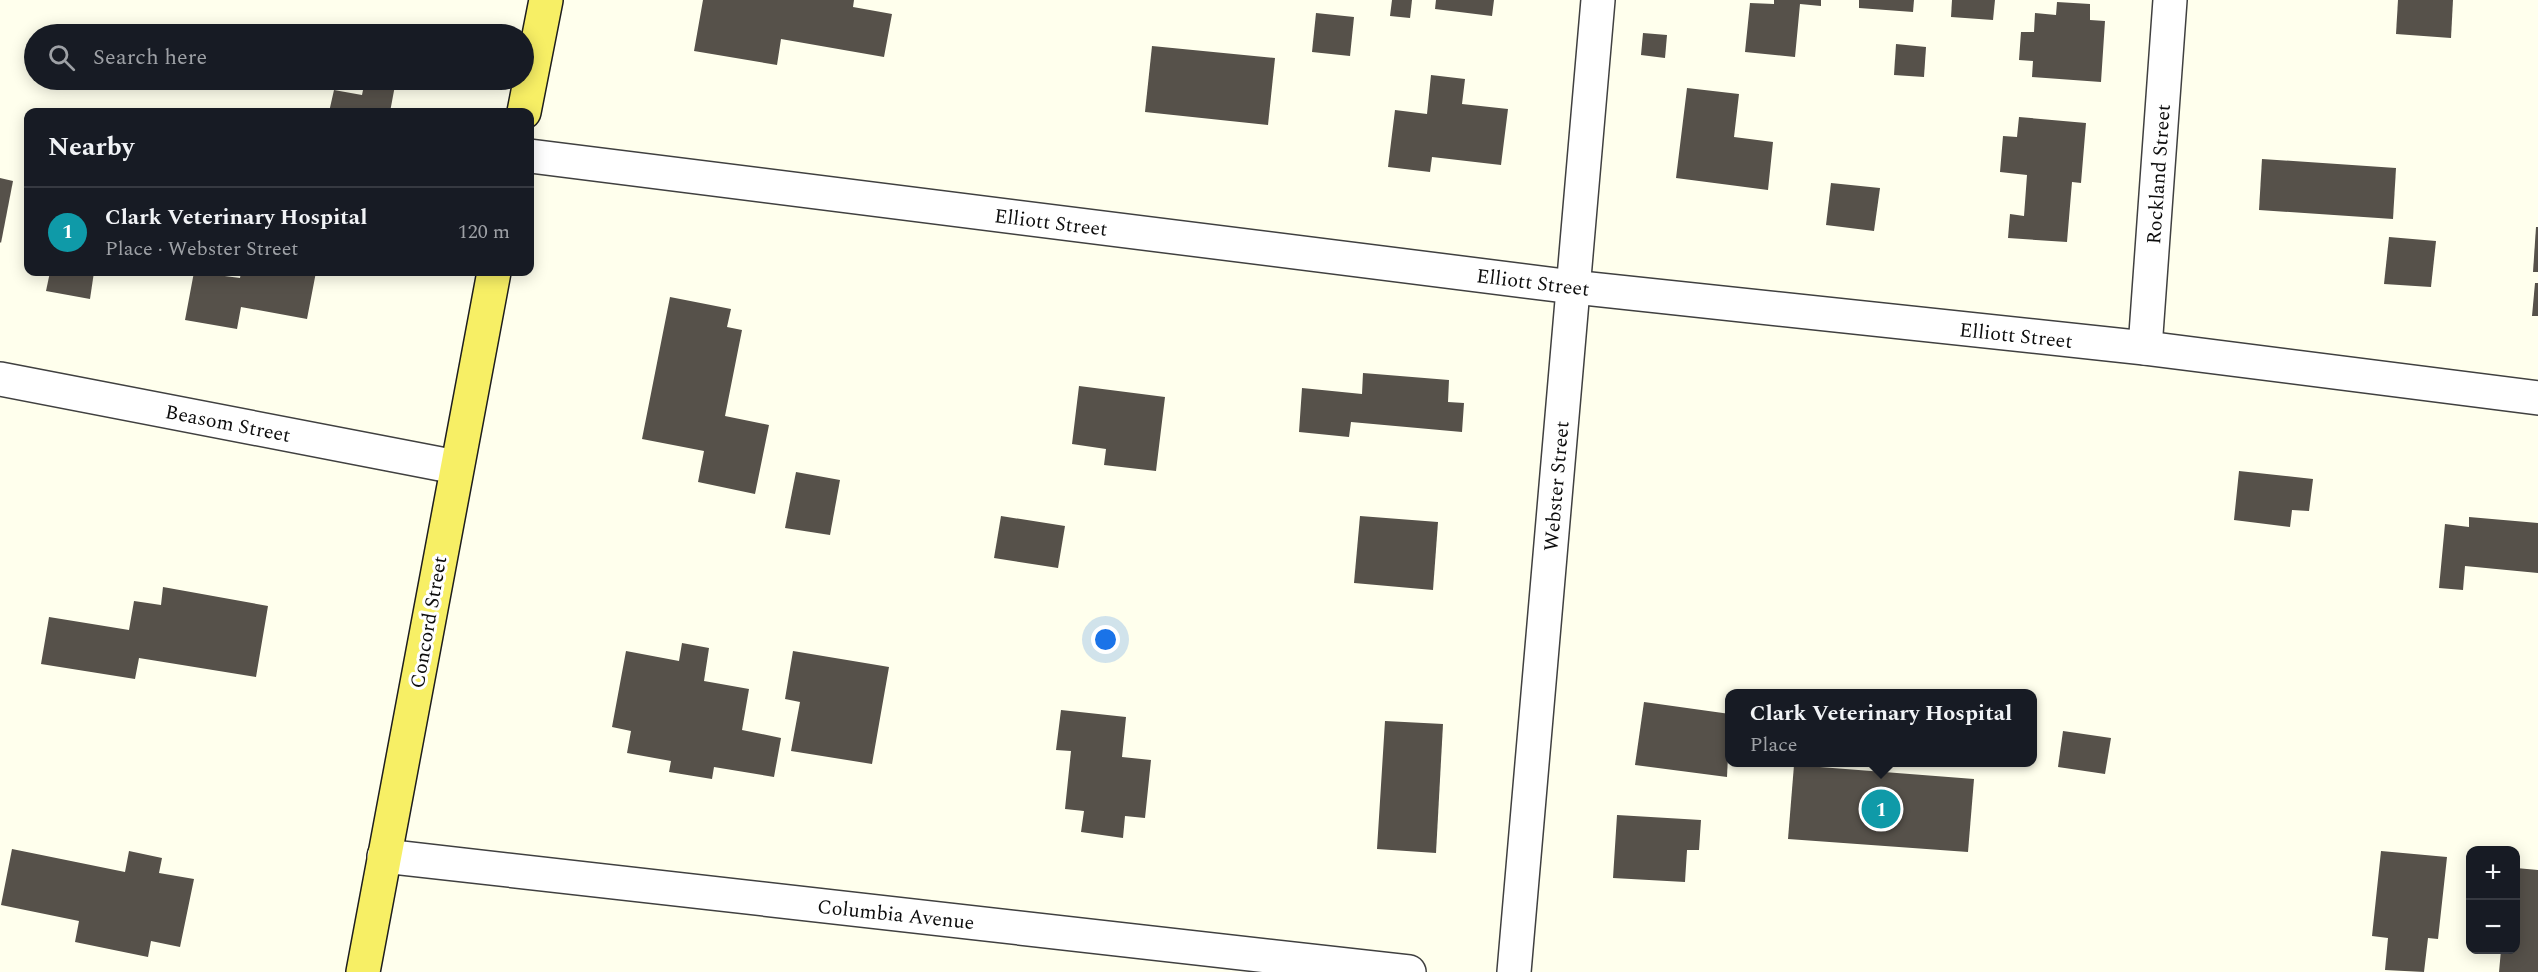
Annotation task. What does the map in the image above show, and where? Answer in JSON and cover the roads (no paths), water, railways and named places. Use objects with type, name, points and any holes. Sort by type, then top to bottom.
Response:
[{"type":"main road","points":[[534,61],[546,0]]},
{"type":"main road","points":[[525,108],[528,90]]},
{"type":"main road","name":"Concord Street","points":[[363,972],[493,276]]},
{"type":"street","name":"Webster Street","points":[[1514,972],[1598,0]]},
{"type":"street","name":"Rockland Street","points":[[2145,348],[2170,0]]},
{"type":"street","name":"Elliott Street","points":[[534,157],[1573,287],[2145,348],[2538,398]]},
{"type":"street","name":"Beasom Street","points":[[0,379],[456,467]]},
{"type":"street","name":"Columbia Avenue","points":[[384,856],[1409,972]]},
{"type":"place","name":"Clark Veterinary Hospital","points":[[1881,809]]}]
